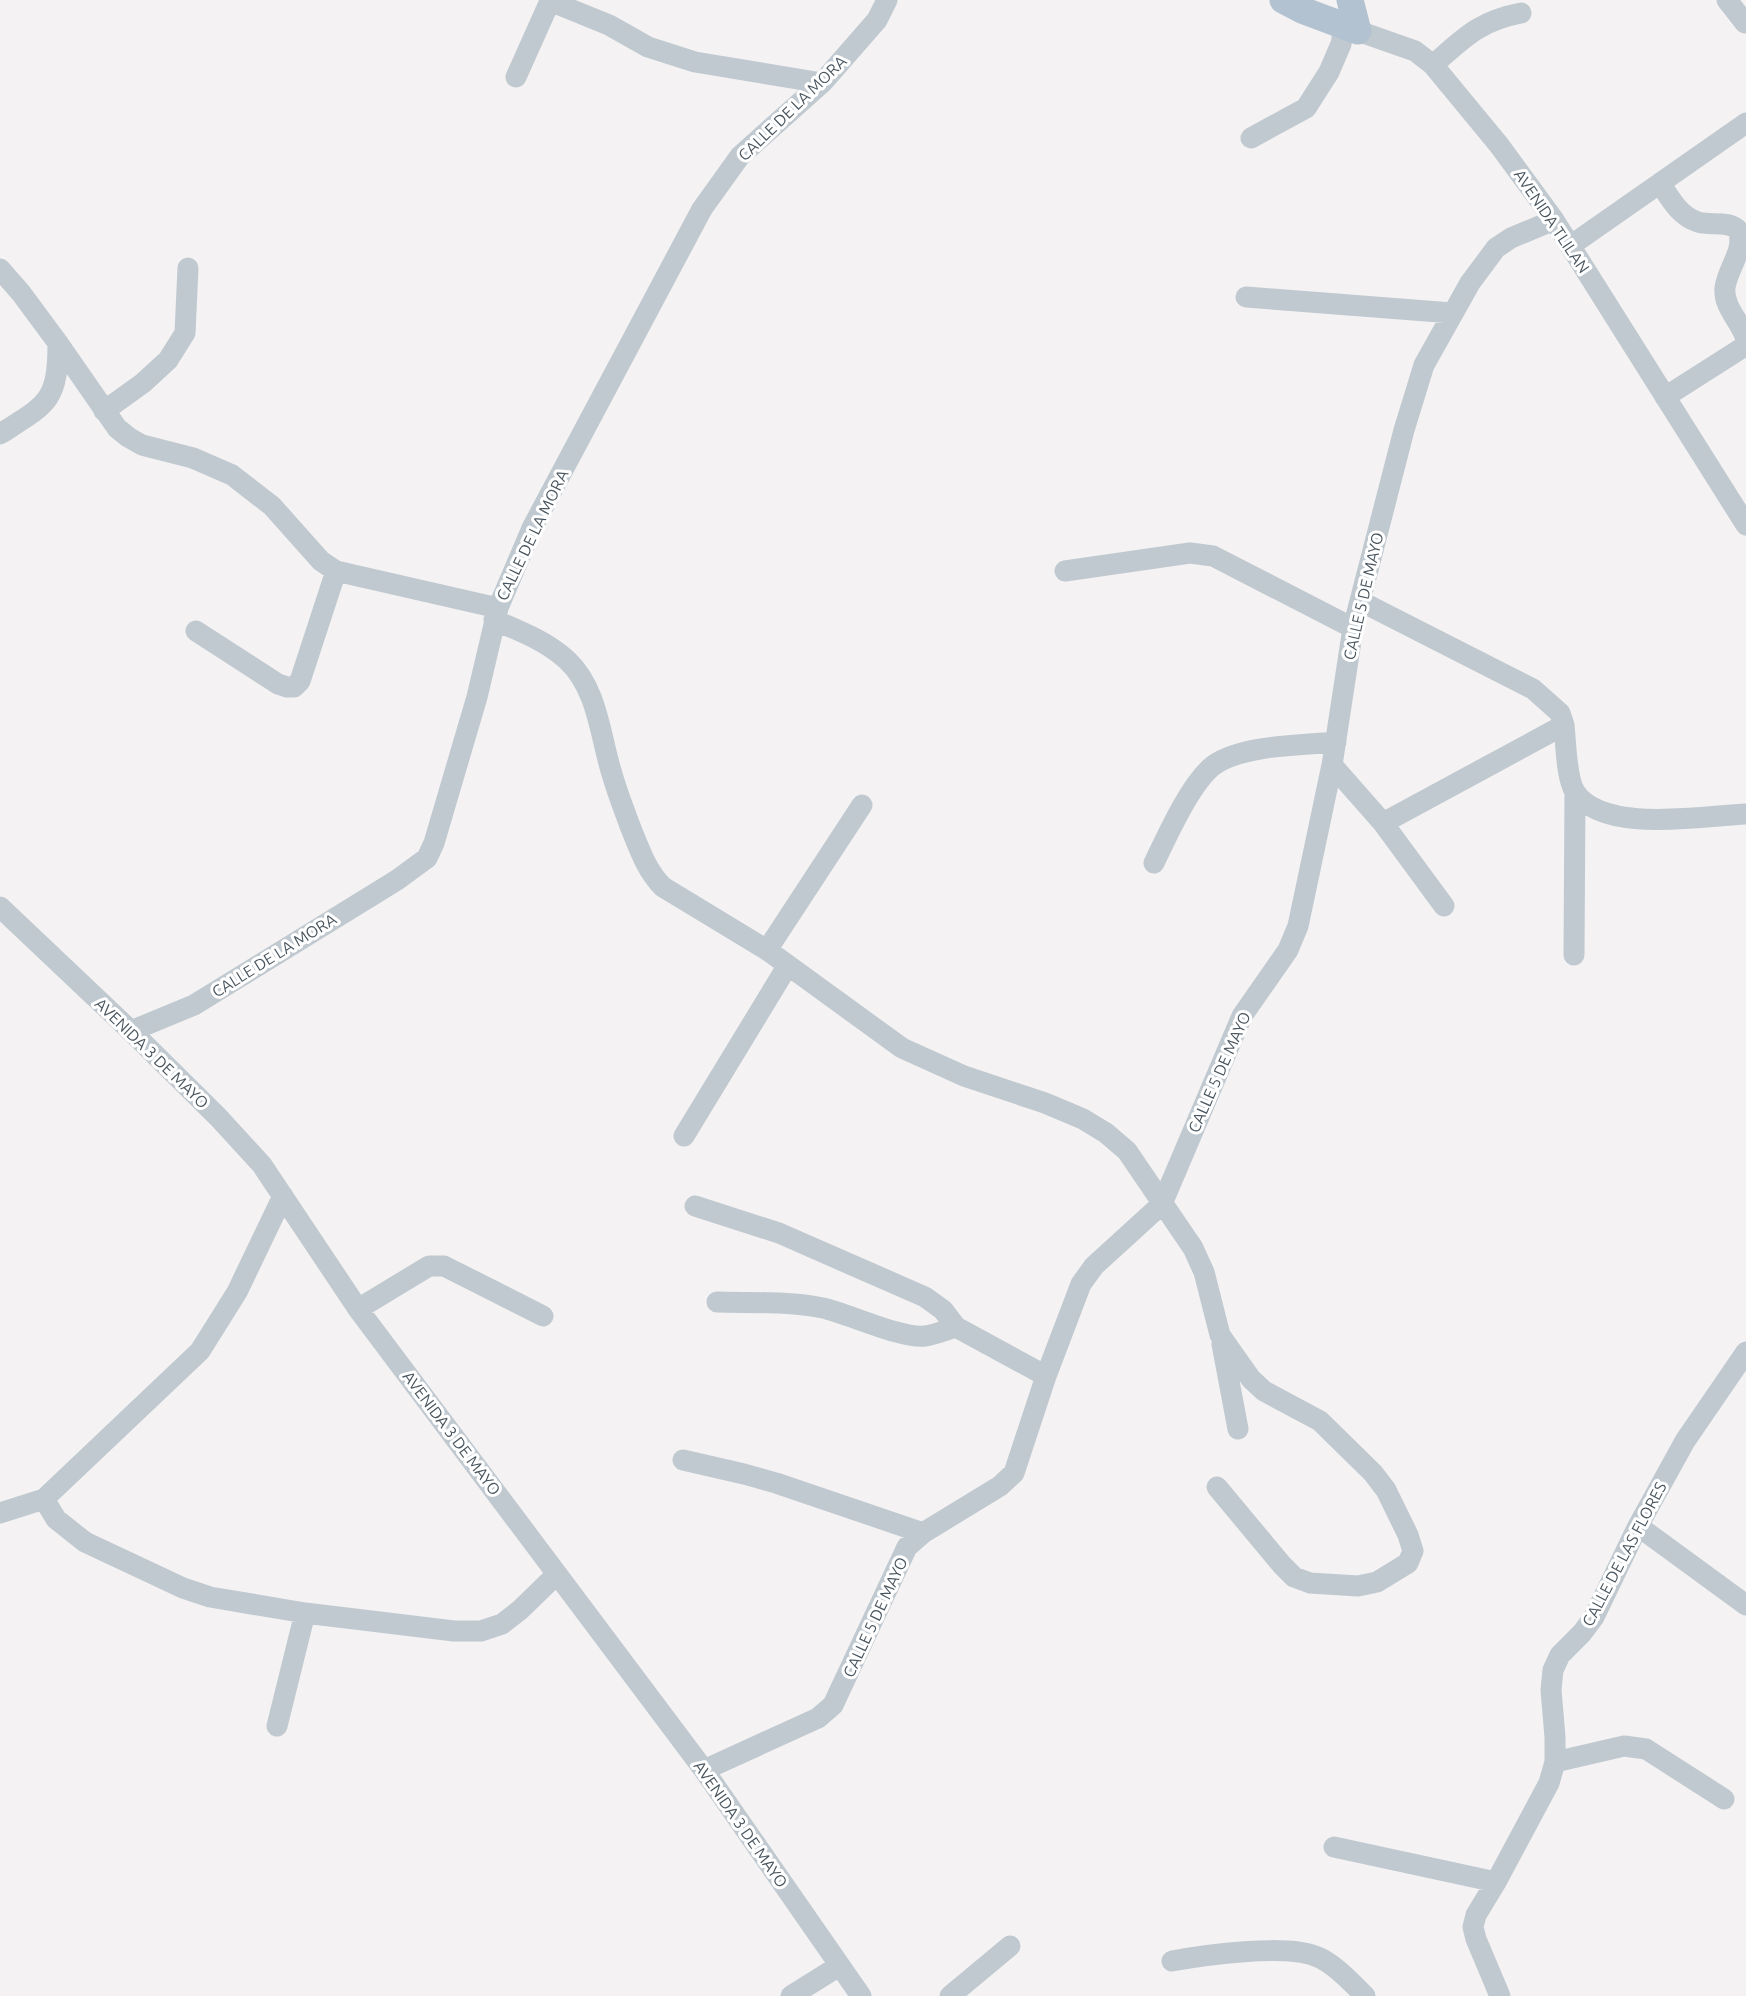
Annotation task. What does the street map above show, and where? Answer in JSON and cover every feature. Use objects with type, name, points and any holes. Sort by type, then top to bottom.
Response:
[{"type":"main road","name":"AVENIDA TLILAN","points":[[1284,0],[1302,10],[1351,29]]},
{"type":"main road","points":[[1350,0],[1351,29]]},
{"type":"street","name":"CALLE DE LA MORA","points":[[130,1030],[194,1005],[397,880],[427,858],[434,843],[477,697],[496,614],[532,528],[702,209],[740,156],[822,82],[877,20],[887,0]]},
{"type":"street","points":[[1727,0],[1746,23]]},
{"type":"street","points":[[516,77],[549,1],[609,25],[648,46],[695,62],[822,82]]},
{"type":"street","points":[[1433,65],[1480,26],[1502,17],[1521,13]]},
{"type":"street","points":[[1251,138],[1306,108],[1329,72],[1341,44],[1351,29]]},
{"type":"street","name":"AVENIDA TLILAN","points":[[1351,29],[1415,51],[1433,65],[1499,146],[1554,220],[1746,525]]},
{"type":"street","points":[[1570,246],[1746,123]]},
{"type":"street","points":[[1660,183],[1677,209],[1689,218],[1699,223],[1727,224],[1737,228],[1742,236],[1744,247],[1738,261],[1728,274],[1724,290],[1726,302],[1746,341],[1744,346],[1665,397]]},
{"type":"street","name":"CALLE 5 DE MAYO","points":[[704,1770],[818,1718],[833,1705],[908,1547],[923,1533],[1000,1486],[1014,1473],[1046,1376],[1081,1284],[1094,1266],[1162,1204],[1242,1016],[1288,950],[1298,926],[1332,765],[1353,628],[1404,430],[1424,365],[1470,283],[1496,248],[1511,238],[1554,220]]},
{"type":"street","points":[[104,411],[143,383],[168,360],[185,333],[188,268]]},
{"type":"street","points":[[0,269],[58,343],[104,411],[117,428],[128,437],[142,445],[193,458],[232,475],[272,506],[321,561],[336,571],[496,614],[567,660],[586,686],[594,706],[622,805],[643,859],[654,879],[674,894],[767,950],[902,1048],[964,1076],[1045,1103],[1083,1119],[1106,1133],[1127,1151],[1193,1248],[1204,1272],[1220,1335],[1238,1429]]},
{"type":"street","points":[[1246,297],[1452,314]]},
{"type":"street","points":[[0,434],[45,402],[54,387],[58,373],[58,343]]},
{"type":"street","points":[[1065,571],[1190,553],[1214,556],[1353,628]]},
{"type":"street","points":[[196,631],[278,684],[294,687],[300,681],[336,571]]},
{"type":"street","points":[[1360,601],[1533,689],[1560,713],[1564,725],[1570,781],[1575,792],[1598,810],[1616,817],[1637,820],[1746,814]]},
{"type":"street","points":[[1383,823],[1564,725]]},
{"type":"street","points":[[1154,862],[1180,810],[1195,787],[1214,765],[1247,752],[1275,747],[1336,742]]},
{"type":"street","points":[[1332,765],[1383,823],[1444,906]]},
{"type":"street","points":[[1574,955],[1575,792]]},
{"type":"street","points":[[767,950],[862,805]]},
{"type":"street","name":"AVENIDA 3 DE MAYO","points":[[0,908],[130,1030],[218,1117],[262,1166],[358,1309],[704,1770],[861,1996]]},
{"type":"street","points":[[684,1137],[788,965]]},
{"type":"street","points":[[0,1513],[44,1499],[200,1351],[237,1292],[283,1196]]},
{"type":"street","points":[[695,1206],[778,1233],[924,1297],[943,1310],[956,1327],[1046,1376]]},
{"type":"street","points":[[358,1309],[429,1266],[444,1266],[543,1316]]},
{"type":"street","points":[[717,1302],[793,1304],[821,1308],[908,1335],[924,1336],[956,1327]]},
{"type":"street","points":[[1217,1487],[1282,1565],[1294,1577],[1310,1583],[1358,1586],[1377,1582],[1408,1563],[1413,1551],[1408,1534],[1386,1490],[1373,1473],[1320,1421],[1264,1391],[1251,1379],[1220,1335]]},
{"type":"street","name":"CALLE DE LAS FLORES","points":[[1500,1996],[1476,1940],[1473,1927],[1476,1915],[1549,1783],[1555,1762],[1551,1690],[1553,1671],[1560,1655],[1582,1634],[1594,1617],[1638,1526],[1685,1441],[1746,1352]]},
{"type":"street","points":[[683,1460],[765,1480],[923,1533]]},
{"type":"street","points":[[44,1499],[56,1519],[85,1542],[183,1588],[210,1597],[305,1613],[454,1631],[480,1631],[502,1624],[557,1574]]},
{"type":"street","points":[[1638,1526],[1746,1605]]},
{"type":"street","points":[[277,1726],[305,1613]]},
{"type":"street","points":[[1555,1762],[1624,1746],[1646,1749],[1724,1799]]},
{"type":"street","points":[[1334,1847],[1496,1882]]},
{"type":"street","points":[[950,1996],[1010,1946]]},
{"type":"street","points":[[1172,1961],[1220,1953],[1286,1951],[1315,1956],[1340,1972],[1365,1996]]},
{"type":"street","points":[[791,1996],[839,1966]]}]
